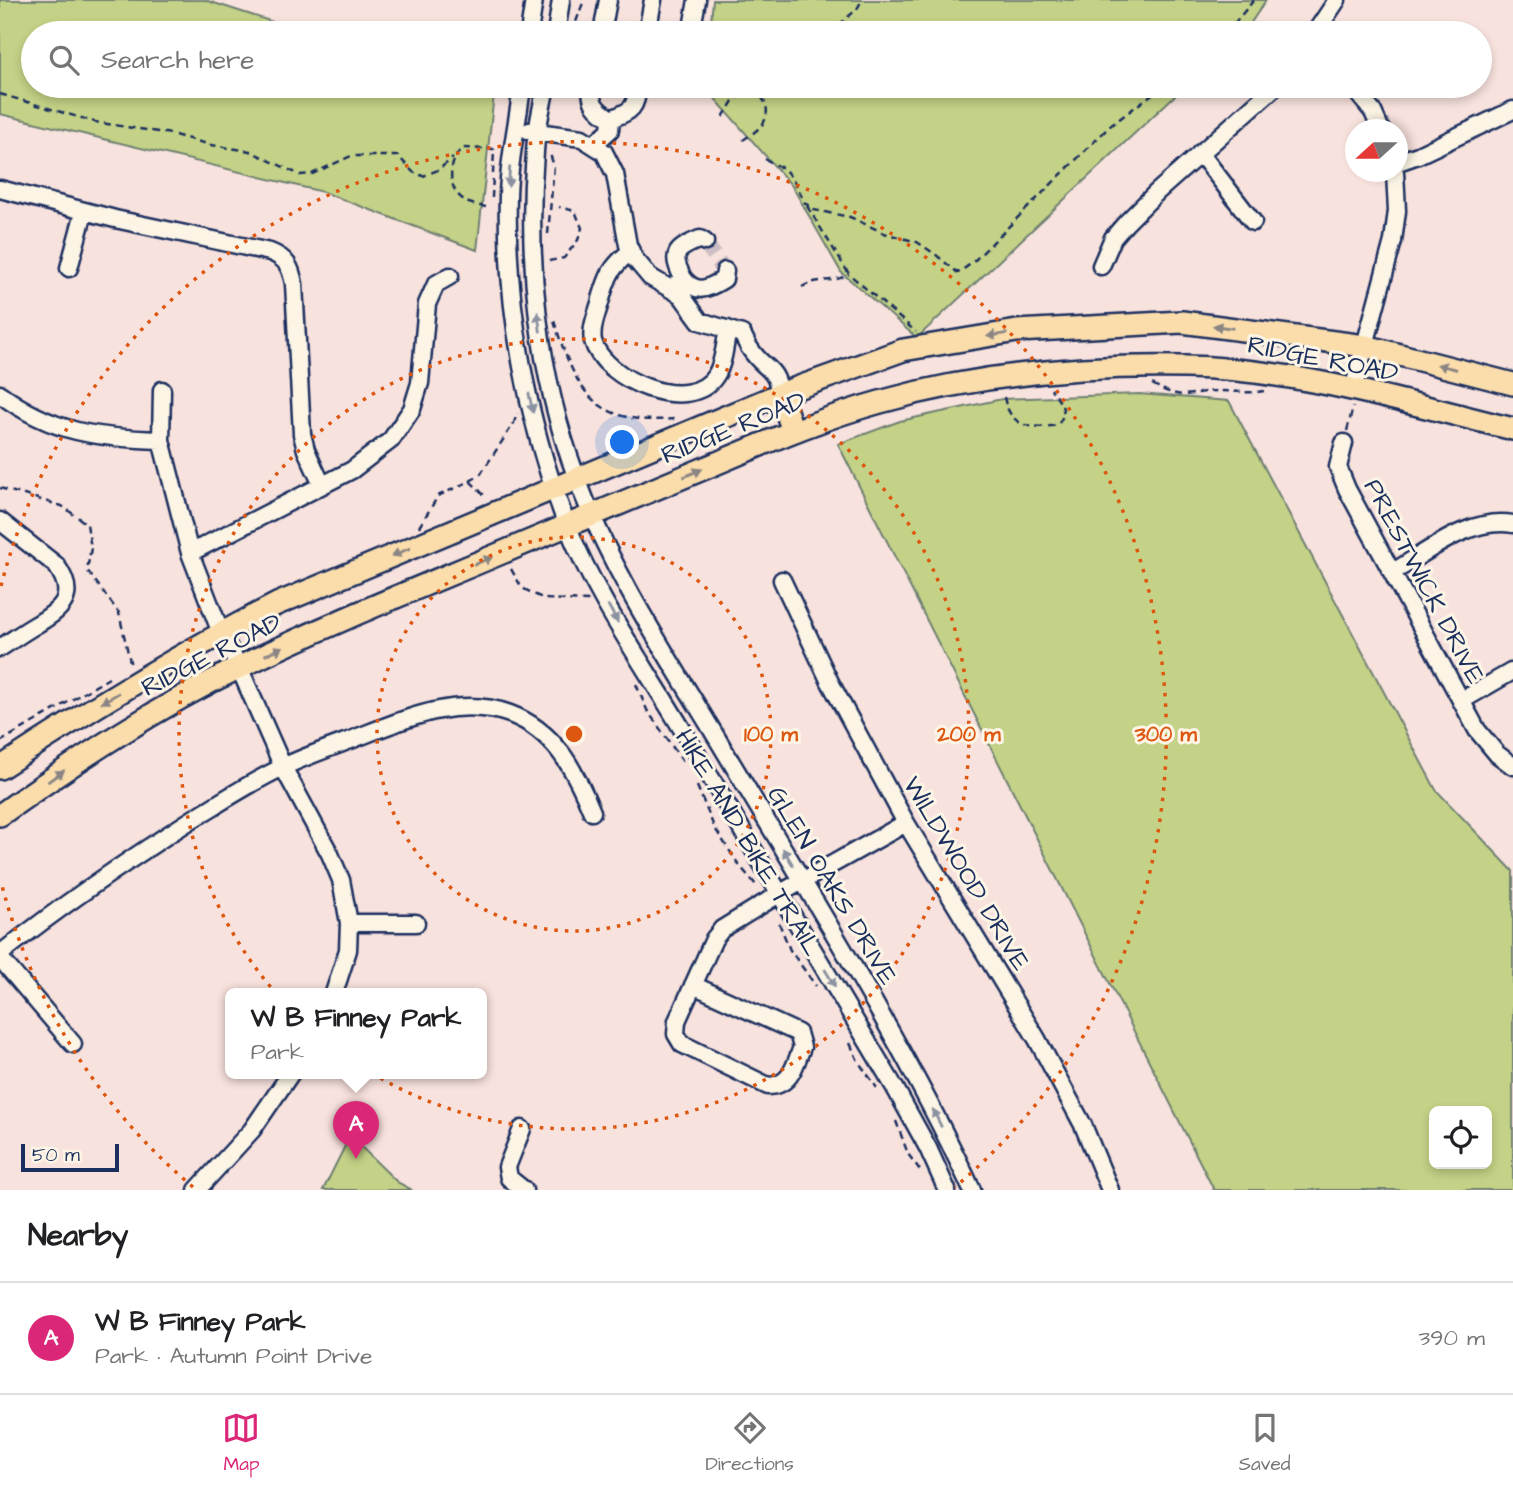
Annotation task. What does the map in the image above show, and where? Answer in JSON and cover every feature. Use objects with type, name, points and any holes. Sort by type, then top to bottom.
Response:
[{"type":"main road","name":"RIDGE ROAD","points":[[0,768],[78,717],[276,604],[780,394],[904,350],[1017,331],[1182,322],[1364,346],[1513,384]]},
{"type":"main road","name":"RIDGE ROAD","points":[[0,815],[60,772],[147,718],[239,667],[793,431],[881,401],[1041,372],[1181,366],[1274,373],[1354,396],[1513,429]]},
{"type":"main road","points":[[780,394],[793,431]]},
{"type":"street","points":[[531,21],[534,0]]},
{"type":"street","points":[[557,21],[561,0]]},
{"type":"street","points":[[604,21],[608,0]]},
{"type":"street","points":[[649,21],[653,0]]},
{"type":"street","points":[[693,21],[697,0]]},
{"type":"street","points":[[1323,21],[1338,0]]},
{"type":"street","name":"GLEN OAKS DRIVE","points":[[521,98],[517,130],[511,151],[508,226],[512,298],[531,407],[568,525],[583,560],[773,898],[895,1088],[928,1148],[945,1189]]},
{"type":"street","name":"GLEN OAKS DRIVE","points":[[545,98],[544,133],[535,150],[532,225],[534,281],[547,374],[577,478],[635,601],[919,1081],[970,1185]]},
{"type":"street","points":[[591,98],[597,110],[611,119]]},
{"type":"street","points":[[611,119],[630,111],[636,98]]},
{"type":"street","points":[[1101,267],[1113,238],[1157,192],[1262,98]]},
{"type":"street","points":[[1362,98],[1376,119]]},
{"type":"street","points":[[1408,158],[1513,110]]},
{"type":"street","points":[[594,144],[610,130],[611,119]]},
{"type":"street","points":[[517,130],[582,138],[604,152],[615,174],[631,251],[650,276],[689,285],[698,290],[724,279],[725,271]]},
{"type":"street","points":[[1199,153],[1253,222]]},
{"type":"street","points":[[1354,396],[1364,346],[1393,241],[1397,211],[1396,182]]},
{"type":"street","points":[[0,189],[84,212],[270,252],[285,260],[295,284],[302,434],[306,450],[322,485]]},
{"type":"street","points":[[69,268],[84,212]]},
{"type":"street","points":[[705,242],[700,239],[683,246],[676,255],[677,283],[681,295],[700,321],[742,334],[751,351],[774,372],[780,394]]},
{"type":"street","points":[[631,251],[615,264],[608,276],[593,331],[594,342],[601,356],[617,370],[638,384],[662,393],[687,395],[705,386],[717,374],[728,329]]},
{"type":"street","points":[[190,553],[352,470],[381,449],[405,422],[416,398],[420,383],[427,304],[436,284],[450,276]]},
{"type":"street","points":[[162,390],[161,440],[190,553],[221,633],[283,767],[330,854],[345,894],[349,923],[348,950],[336,988]]},
{"type":"street","points":[[0,394],[29,412],[77,432],[100,437],[161,440]]},
{"type":"street","name":"PRESTWICK DRIVE","points":[[1344,443],[1338,467],[1347,489],[1461,701],[1487,743],[1513,766]]},
{"type":"street","points":[[0,521],[56,565],[66,582],[66,599],[54,614],[0,648]]},
{"type":"street","points":[[1393,572],[1460,533],[1493,523],[1513,524]]},
{"type":"street","name":"WILDWOOD DRIVE","points":[[782,579],[830,682],[906,822],[1037,1039],[1083,1125],[1110,1190]]},
{"type":"street","points":[[1461,701],[1511,672]]},
{"type":"street","points":[[73,1044],[0,956],[102,878],[239,791],[283,767],[430,711],[451,708],[491,710],[519,718],[548,736],[566,758],[592,812]]},
{"type":"street","points":[[693,985],[794,1030],[802,1046],[786,1082],[768,1086],[682,1044],[676,1034],[677,1021],[693,985],[714,939],[722,929],[906,822]]},
{"type":"street","points":[[349,923],[416,923]]},
{"type":"street","points":[[197,1190],[252,1130],[287,1079]]},
{"type":"street","points":[[522,1129],[507,1167],[509,1178],[524,1190]]},
{"type":"street","points":[[945,1189],[970,1185]]},
{"type":"path","points":[[576,21],[584,0]]},
{"type":"path","points":[[844,21],[857,9],[862,0]]},
{"type":"path","points":[[1236,21],[1254,0]]},
{"type":"path","points":[[0,94],[95,122],[172,134],[211,145],[250,151],[300,175],[312,174],[351,156],[380,155],[398,156],[414,172],[423,176],[438,170],[462,148],[511,151]]},
{"type":"path","points":[[723,117],[737,98]]},
{"type":"path","points":[[743,140],[762,125],[767,115],[762,98]]},
{"type":"path","points":[[805,203],[814,210],[850,217],[884,233],[917,242],[958,273],[972,263],[1110,126],[1147,98]]},
{"type":"path","points":[[544,133],[554,166],[548,235]]},
{"type":"path","points":[[453,158],[453,186],[457,195],[469,203],[486,207]]},
{"type":"path","points":[[765,159],[784,169],[792,178],[849,274],[918,334]]},
{"type":"path","points":[[549,261],[564,258],[578,240],[582,228],[575,211],[559,206]]},
{"type":"path","points":[[802,287],[818,280],[834,282],[849,274]]},
{"type":"path","points":[[551,310],[573,371],[590,396],[608,412],[622,417],[679,419]]},
{"type":"path","points":[[1143,381],[1168,394],[1178,396],[1219,391],[1252,394],[1273,390]]},
{"type":"path","points":[[1004,397],[1007,410],[1024,425],[1035,428],[1058,425],[1064,414],[1062,405],[1049,386],[1057,385]]},
{"type":"path","points":[[1344,443],[1354,396]]},
{"type":"path","points":[[413,532],[418,529],[438,496],[470,481],[486,497]]},
{"type":"path","points":[[0,488],[62,506],[87,523],[91,548],[87,570],[119,612],[131,666]]},
{"type":"path","points":[[511,569],[522,587],[544,599],[593,601]]},
{"type":"path","name":"HIKE AND BIKE TRAIL","points":[[631,673],[647,710],[683,762]]},
{"type":"path","name":"HIKE AND BIKE TRAIL","points":[[696,782],[714,827],[738,865],[773,898],[790,950],[819,991]]},
{"type":"path","points":[[848,1038],[858,1061],[877,1089]]},
{"type":"path","points":[[895,1119],[908,1154],[926,1180]]},
{"type":"green space","points":[[0,0],[205,0],[270,21],[21,21],[21,98],[494,98],[477,250],[323,192],[0,114]]},
{"type":"green space","points":[[713,0],[1266,0],[1252,21],[711,21]]},
{"type":"green space","points":[[715,98],[1172,98],[917,338],[841,272],[792,186]]},
{"type":"green space","points":[[1139,394],[1229,401],[1436,790],[1513,871],[1513,1190],[1214,1190],[838,444],[900,421],[1002,399]]},
{"type":"green space","points":[[350,1136],[397,1182],[412,1190],[323,1190]]},
{"type":"tunnel","points":[[705,242],[725,271]]},
{"type":"place","name":"W B Finney Park","points":[[356,1159]]}]
